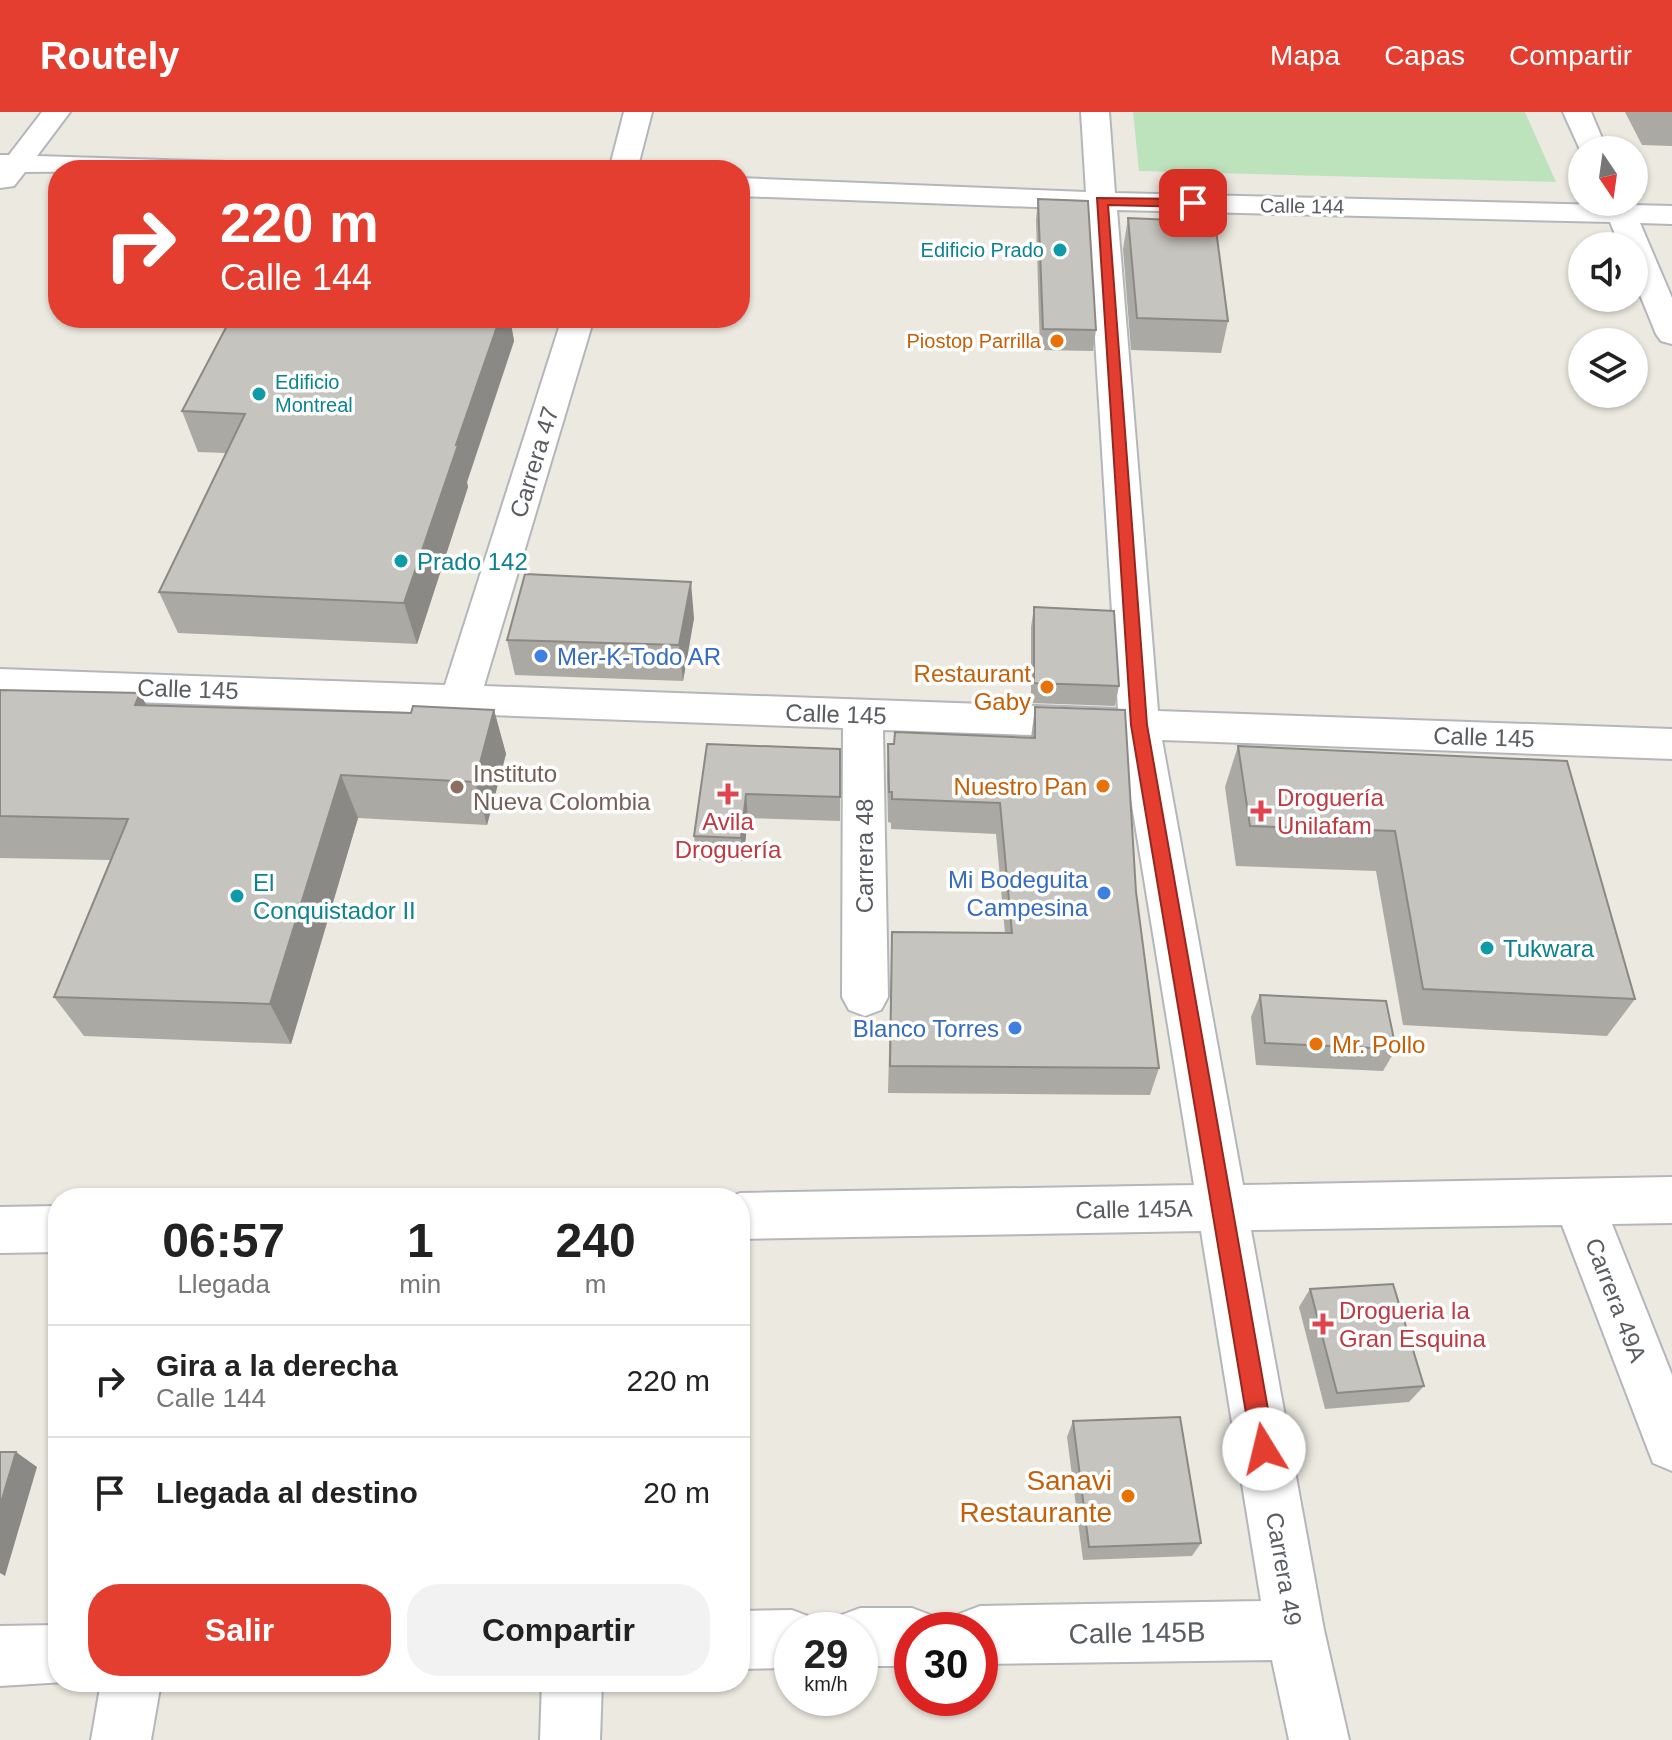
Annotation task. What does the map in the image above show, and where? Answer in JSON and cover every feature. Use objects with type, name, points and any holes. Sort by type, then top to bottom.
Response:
[{"type":"street","points":[[5,170],[56,112]]},
{"type":"street","points":[[626,160],[638,112]]},
{"type":"street","name":"Carrera 49","points":[[1095,112],[1139,725],[1295,1630],[1319,1740]]},
{"type":"street","points":[[1577,112],[1587,136]]},
{"type":"street","points":[[5,170],[48,170]]},
{"type":"street","name":"Calle 144","points":[[750,187],[1102,201],[1568,207]]},
{"type":"street","name":"Calle 144","points":[[1648,212],[1672,215]]},
{"type":"street","points":[[1621,216],[1672,334]]},
{"type":"street","name":"Carrera 47","points":[[461,698],[575,328]]},
{"type":"street","name":"Calle 145","points":[[0,683],[1672,744]]},
{"type":"street","name":"Carrera 48","points":[[863,715],[865,997]]},
{"type":"street","name":"Calle 145A","points":[[750,1216],[1672,1200]]},
{"type":"street","name":"Carrera 49A","points":[[1578,1202],[1672,1444]]},
{"type":"street","points":[[0,1230],[48,1229]]},
{"type":"street","name":"Calle 145B","points":[[998,1635],[1295,1630]]},
{"type":"street","points":[[750,1640],[774,1639]]},
{"type":"street","points":[[0,1656],[48,1655]]},
{"type":"street","points":[[121,1740],[129,1692]]},
{"type":"street","points":[[570,1740],[572,1692]]},
{"type":"green space","points":[[1133,112],[1525,112],[1556,182],[1139,171]]},
{"type":"building","points":[[1038,199],[1088,201],[1096,330],[1043,329]]},
{"type":"building","points":[[1128,218],[1215,222],[1228,321],[1137,318]]},
{"type":"building","points":[[226,328],[497,328],[404,603],[159,592],[245,414],[182,411]]},
{"type":"building","points":[[525,574],[691,582],[679,645],[507,640]]},
{"type":"building","points":[[1034,607],[1114,611],[1119,686],[1034,683]]},
{"type":"building","points":[[0,690],[140,693],[135,705],[411,713],[413,706],[494,710],[475,782],[341,775],[270,1004],[54,997],[128,819],[0,816]]},
{"type":"building","points":[[1035,707],[1125,710],[1136,892],[1159,1068],[890,1066],[892,932],[1012,933],[1000,803],[892,799],[892,792],[889,792],[888,744],[894,744],[895,732],[1035,738]]},
{"type":"building","points":[[707,744],[840,749],[840,797],[746,794],[741,838],[694,836]]},
{"type":"building","points":[[1238,746],[1567,761],[1635,999],[1423,989],[1395,831],[1250,826]]},
{"type":"building","points":[[1260,995],[1386,1001],[1396,1049],[1265,1043]]},
{"type":"building","points":[[1393,1284],[1424,1386],[1337,1393],[1310,1289]]},
{"type":"building","name":"Sanavi Restaurante","points":[[1180,1417],[1201,1543],[1089,1547],[1073,1421]]},
{"type":"building","points":[[0,1452],[16,1452],[0,1506]]},
{"type":"place","name":"Edificio Prado","points":[[1060,250]]},
{"type":"place","name":"Piostop Parrilla","points":[[1057,341]]},
{"type":"place","name":"Edificio Montreal","points":[[259,394]]},
{"type":"place","name":"Prado 142","points":[[401,561]]},
{"type":"place","name":"Mer-K-Todo AR","points":[[541,656]]},
{"type":"place","name":"Restaurant Gaby","points":[[1047,687]]},
{"type":"place","name":"Nuestro Pan","points":[[1103,786]]},
{"type":"place","name":"Instituto Nueva Colombia","points":[[457,787]]},
{"type":"place","name":"Avila Droguería","points":[[728,794]]},
{"type":"place","name":"Droguería Unilafam","points":[[1261,811]]},
{"type":"place","name":"Mi Bodeguita Campesina","points":[[1104,893]]},
{"type":"place","name":"El Conquistador II","points":[[237,896]]},
{"type":"place","name":"Tukwara","points":[[1487,948]]},
{"type":"place","name":"Blanco Torres","points":[[1015,1028]]},
{"type":"place","name":"Mr. Pollo","points":[[1316,1044]]},
{"type":"place","name":"Drogueria la Gran Esquina","points":[[1323,1324]]},
{"type":"place","name":"Sanavi Restaurante","points":[[1128,1496]]},
{"type":"route","points":[[1193,203],[1102,201],[1139,725],[1264,1449]]}]
